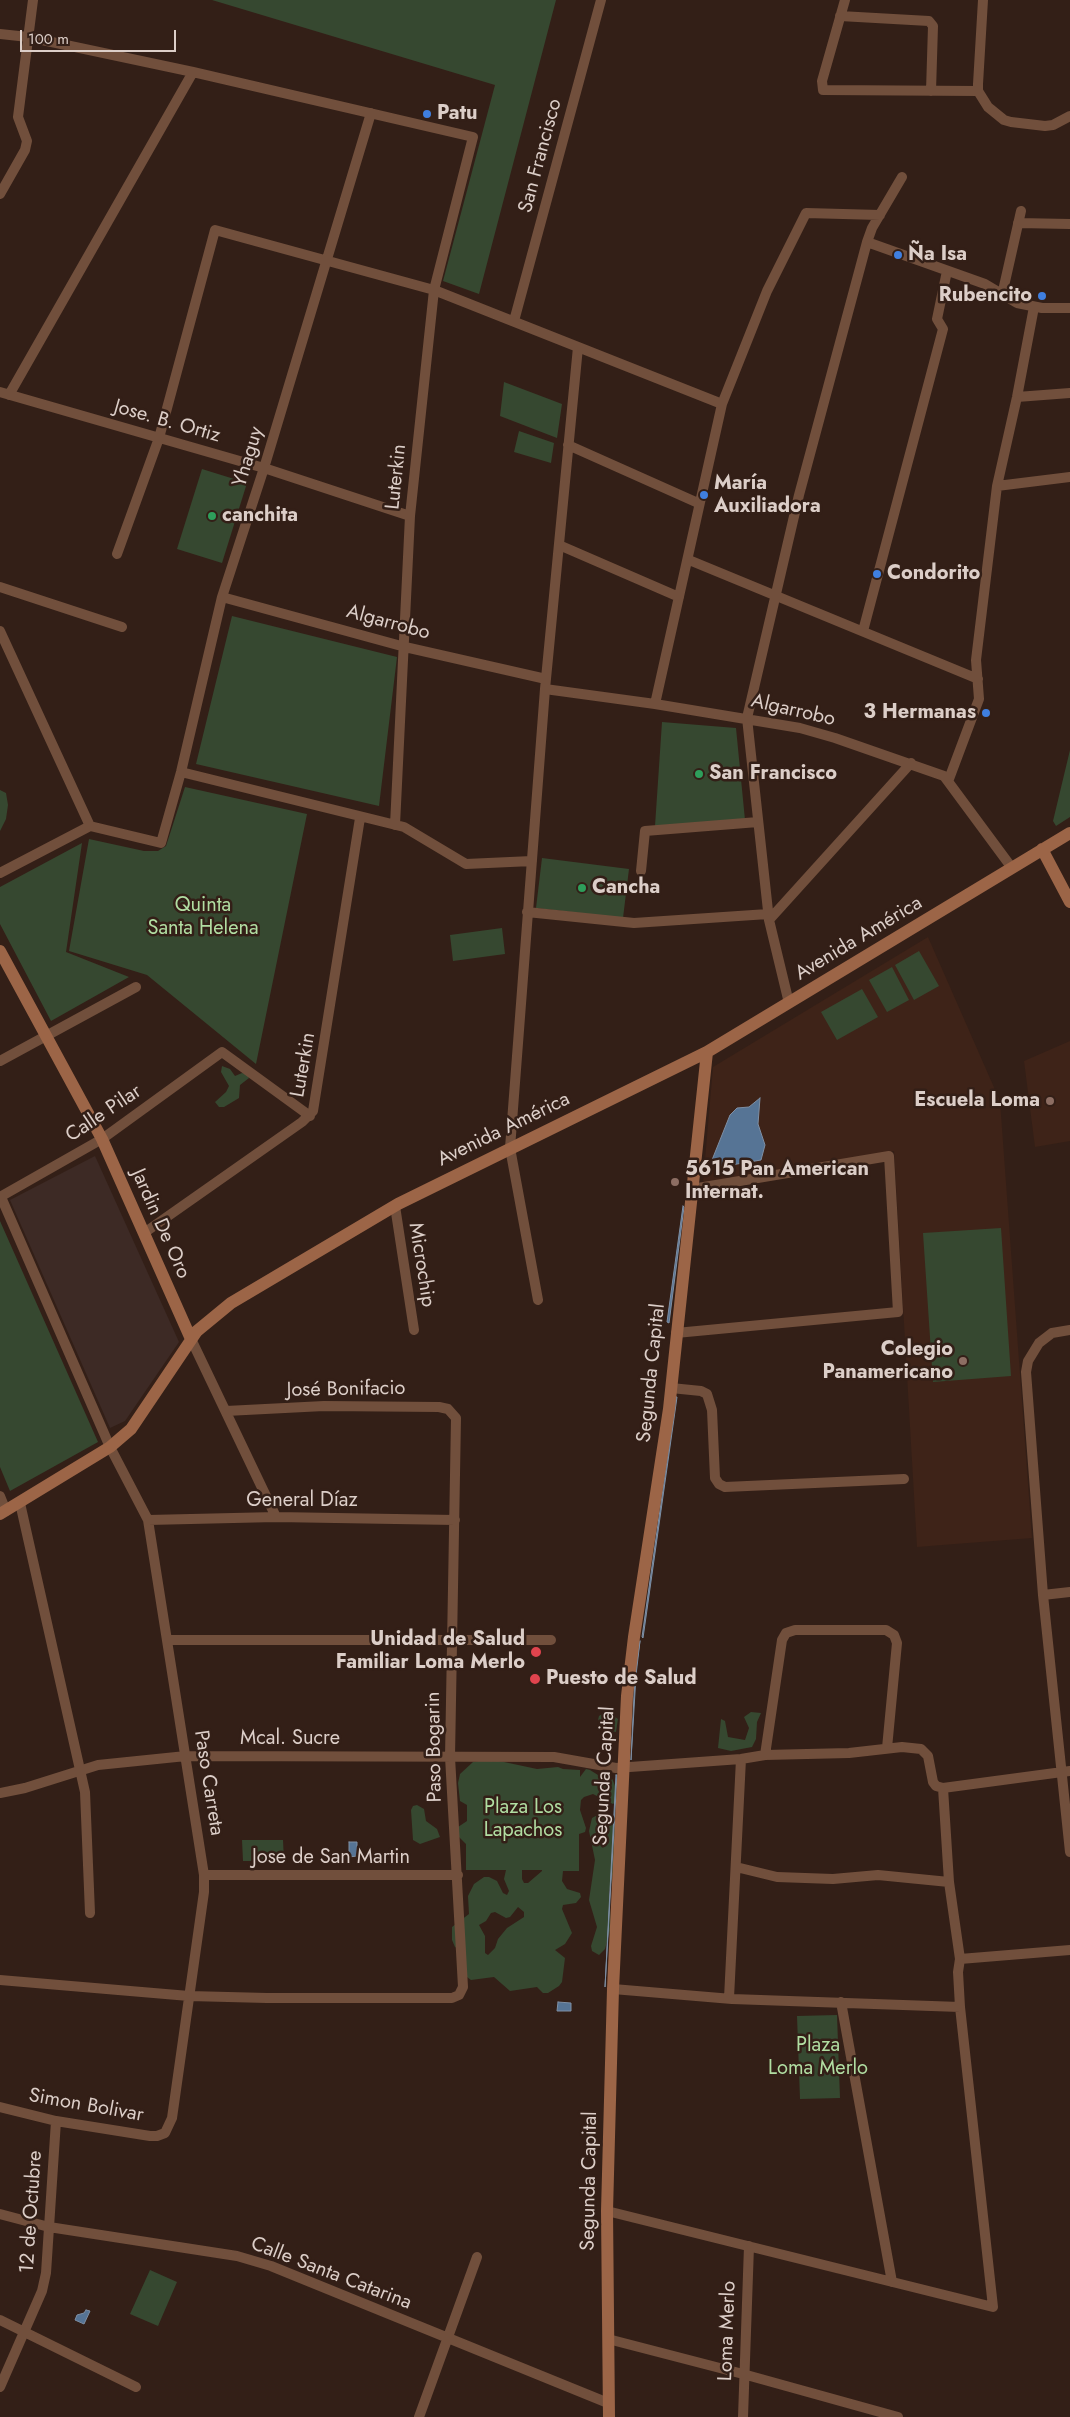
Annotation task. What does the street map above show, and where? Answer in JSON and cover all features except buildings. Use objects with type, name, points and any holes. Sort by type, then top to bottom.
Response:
[{"type":"street","points":[[0,194],[25,150],[27,141],[18,117],[33,0]]},
{"type":"street","name":"San Francisco","points":[[514,321],[601,0]]},
{"type":"street","points":[[845,0],[822,80],[823,90],[978,91]]},
{"type":"street","points":[[983,0],[978,91],[988,106],[1004,120],[1010,122],[1045,126],[1053,125],[1070,116]]},
{"type":"street","points":[[840,16],[929,21],[933,26],[931,91]]},
{"type":"street","points":[[0,34],[193,72],[371,114]]},
{"type":"street","points":[[4,394],[193,72]]},
{"type":"street","name":"Luterkin","points":[[371,114],[474,137],[434,290],[410,516],[395,825]]},
{"type":"street","name":"Yhaguy","points":[[90,826],[161,843],[181,772],[222,597],[264,468],[371,114]]},
{"type":"street","points":[[789,1003],[768,917],[747,718],[799,495],[867,242],[902,177]]},
{"type":"street","points":[[1002,295],[1021,211]]},
{"type":"street","points":[[655,704],[689,560],[698,503],[722,404],[768,291],[806,213],[880,215]]},
{"type":"street","points":[[1018,223],[1070,224]]},
{"type":"street","points":[[117,554],[159,438],[215,230],[434,290],[722,404]]},
{"type":"street","points":[[867,242],[985,284],[1017,303],[1034,307],[1070,308]]},
{"type":"street","points":[[863,631],[943,329],[937,319],[947,271]]},
{"type":"street","points":[[1012,868],[949,779],[977,710],[979,699],[976,660],[996,486],[1017,397],[1034,307]]},
{"type":"street","points":[[538,1300],[510,1148],[546,684],[578,347]]},
{"type":"street","name":"Jose. B. Ortiz","points":[[4,394],[264,468],[410,516]]},
{"type":"street","points":[[1017,397],[1070,394]]},
{"type":"street","points":[[568,445],[698,503]]},
{"type":"street","points":[[996,486],[1070,477]]},
{"type":"street","points":[[559,545],[679,597]]},
{"type":"street","points":[[689,560],[978,679]]},
{"type":"street","points":[[0,588],[122,627]]},
{"type":"street","name":"Algarrobo","points":[[222,597],[546,684],[655,704],[747,718],[826,736],[911,763],[949,779]]},
{"type":"street","points":[[0,631],[90,826],[0,873]]},
{"type":"street","points":[[527,912],[634,923],[768,917],[911,763]]},
{"type":"street","points":[[181,772],[360,818],[395,825],[404,828],[466,864],[532,861]]},
{"type":"street","name":"Luterkin","points":[[144,1233],[310,1116],[317,1096],[360,818]]},
{"type":"street","points":[[641,872],[645,831],[758,822]]},
{"type":"street","name":"Avenida América","points":[[3,1512],[110,1447],[132,1429],[191,1339],[204,1323],[232,1303],[394,1206],[707,1052],[1070,833]]},
{"type":"street","points":[[1042,850],[1070,902]]},
{"type":"street","name":"Jardin De Oro","points":[[0,951],[102,1139],[191,1339],[276,1517]]},
{"type":"street","points":[[0,1061],[136,987]]},
{"type":"street","name":"Calle Pilar","points":[[0,1197],[102,1139],[222,1052],[310,1116]]},
{"type":"street","name":"Segunda Capital","points":[[609,2417],[607,2211],[613,1989],[630,1665],[671,1388],[707,1052]]},
{"type":"street","points":[[676,1333],[898,1312],[889,1156],[692,1189]]},
{"type":"street","name":"Paso Carreta","points":[[0,1197],[110,1447],[148,1520],[204,1875],[172,2118],[165,2133]]},
{"type":"street","name":"Microchip","points":[[394,1206],[414,1330]]},
{"type":"street","points":[[1070,1330],[1052,1333],[1039,1343],[1028,1361],[1026,1372],[1043,1595],[1065,1771],[1070,1852]]},
{"type":"street","points":[[671,1388],[701,1391],[707,1394],[712,1410],[715,1478],[718,1484],[725,1488],[737,1489],[904,1479]]},
{"type":"street","name":"José Bonifacio","points":[[226,1412],[324,1406],[439,1407],[453,1413],[456,1424]]},
{"type":"street","name":"Paso Bogarin","points":[[189,1996],[452,1998],[459,1995],[464,1987],[450,1757],[456,1424]]},
{"type":"street","points":[[0,1496],[3,1512]]},
{"type":"street","points":[[20,1503],[85,1792],[90,1913]]},
{"type":"street","name":"General Díaz","points":[[148,1520],[276,1517],[455,1520]]},
{"type":"street","points":[[1043,1595],[1070,1592]]},
{"type":"street","points":[[765,1755],[782,1640],[786,1633],[795,1630],[886,1630],[894,1635],[897,1643],[887,1748]]},
{"type":"street","points":[[168,1640],[551,1640]]},
{"type":"street","name":"Mcal. Sucre","points":[[0,1793],[25,1788],[80,1770],[110,1763],[186,1756],[554,1757],[625,1768],[741,1759],[765,1755],[849,1753],[887,1748],[921,1749],[928,1756],[933,1782],[936,1786],[943,1788]]},
{"type":"street","points":[[730,1998],[741,1759]]},
{"type":"street","points":[[607,2211],[993,2307],[960,2007],[958,1972],[960,1959],[949,1882],[943,1788],[1065,1771]]},
{"type":"street","points":[[736,1866],[777,1877],[833,1879],[878,1875],[949,1882]]},
{"type":"street","name":"Jose de San Martin","points":[[204,1875],[458,1875]]},
{"type":"street","points":[[960,1959],[1070,1950]]},
{"type":"street","points":[[0,1980],[189,1996]]},
{"type":"street","points":[[613,1989],[730,1998],[960,2007]]},
{"type":"street","points":[[841,2002],[892,2282]]},
{"type":"street","name":"Simon Bolivar","points":[[0,2107],[56,2121],[150,2136],[165,2133]]},
{"type":"street","name":"12 de Octubre","points":[[0,2387],[42,2291],[46,2273],[56,2121]]},
{"type":"street","name":"Calle Santa Catarina","points":[[0,2214],[49,2228],[237,2256],[271,2266],[608,2403]]},
{"type":"street","name":"Loma Merlo","points":[[743,2417],[743,2374],[749,2246]]},
{"type":"street","points":[[419,2417],[446,2338],[477,2257]]},
{"type":"street","points":[[0,2320],[136,2387]]},
{"type":"street","points":[[608,2339],[898,2417]]},
{"type":"shaded area","name":"Colegio Panamericano","points":[[928,937],[1000,1101],[1032,1538],[917,1547],[894,1151],[703,1183],[713,1067]]},
{"type":"shaded area","name":"Escuela Loma","points":[[1070,1041],[1070,1141],[1035,1147],[1024,1061]]},
{"type":"shaded area","points":[[95,1156],[179,1342],[125,1421],[110,1428],[10,1200]]},
{"type":"green space","points":[[212,0],[556,0],[479,294],[443,281],[495,85]]},
{"type":"green space","points":[[504,382],[562,404],[557,438],[500,416]]},
{"type":"green space","points":[[519,431],[554,443],[551,463],[514,452]]},
{"type":"green space","name":"canchita","points":[[202,469],[247,483],[222,563],[177,549]]},
{"type":"green space","points":[[232,616],[397,657],[379,806],[196,764]]},
{"type":"green space","name":"San Francisco","points":[[662,722],[736,728],[745,820],[655,826]]},
{"type":"green space","points":[[1070,750],[1070,817],[1056,826],[1053,821]]},
{"type":"green space","name":"Quinta Santa Helena","points":[[185,787],[307,814],[256,1064],[147,975],[69,951],[89,839],[144,851],[158,851],[166,846]]},
{"type":"green space","points":[[0,790],[6,793],[8,805],[6,819],[0,831]]},
{"type":"green space","points":[[82,843],[66,952],[129,977],[51,1021],[0,924],[0,887]]},
{"type":"green space","name":"Cancha","points":[[542,858],[629,869],[623,918],[536,908]]},
{"type":"green space","points":[[502,928],[505,954],[453,961],[450,935]]},
{"type":"green space","points":[[919,951],[939,986],[914,1000],[895,965]]},
{"type":"green space","points":[[892,967],[909,1000],[887,1012],[869,980]]},
{"type":"green space","points":[[862,989],[878,1017],[837,1040],[821,1012]]},
{"type":"green space","points":[[222,1066],[230,1069],[235,1076],[242,1073],[247,1074],[249,1078],[240,1085],[239,1098],[224,1107],[219,1107],[215,1102],[226,1092],[229,1086],[221,1072]]},
{"type":"green space","points":[[0,1221],[98,1442],[10,1491],[0,1467]]},
{"type":"green space","points":[[1001,1228],[1011,1376],[933,1382],[923,1233]]},
{"type":"green space","points":[[751,1712],[761,1713],[757,1722],[756,1739],[752,1747],[731,1751],[718,1748],[721,1719],[725,1721],[728,1737],[745,1740],[749,1728],[744,1717]]},
{"type":"green space","points":[[602,1714],[611,1714],[618,1719],[616,1732],[601,1728],[598,1720]]},
{"type":"green space","name":"Plaza Los Lapachos","points":[[490,1759],[537,1769],[558,1767],[580,1770],[580,1777],[586,1769],[598,1775],[611,1776],[616,1788],[617,1801],[613,1804],[593,1794],[581,1800],[580,1810],[586,1828],[585,1832],[579,1834],[579,1871],[563,1871],[562,1881],[567,1889],[580,1893],[581,1897],[576,1903],[563,1905],[562,1909],[572,1933],[565,1944],[555,1950],[565,1958],[562,1982],[548,1993],[543,1993],[537,1987],[510,1991],[494,1977],[471,1980],[467,1977],[464,1951],[455,1947],[452,1940],[452,1927],[469,1914],[468,1896],[474,1884],[484,1877],[489,1877],[497,1881],[503,1893],[507,1895],[509,1891],[504,1879],[506,1870],[466,1870],[466,1844],[459,1837],[458,1827],[467,1821],[467,1805],[460,1801],[458,1783],[460,1774],[473,1762]],"holes":[[[522,1870],[542,1870],[542,1871],[528,1883],[524,1883]],[[518,1907],[524,1912],[524,1917],[507,1928],[498,1939],[495,1948],[488,1955],[485,1953],[485,1936],[479,1925],[486,1921],[491,1913],[495,1912],[506,1918],[510,1917]]]},
{"type":"green space","points":[[417,1805],[424,1809],[426,1821],[437,1829],[440,1837],[420,1844],[413,1840],[411,1810],[413,1806]]},
{"type":"green space","points":[[603,1812],[615,1817],[616,1860],[609,1893],[611,1927],[605,1949],[599,1955],[592,1951],[591,1946],[597,1927],[589,1900],[595,1860],[589,1831],[592,1818]]},
{"type":"green space","points":[[242,1840],[283,1840],[284,1861],[243,1861]]},
{"type":"green space","name":"Plaza Loma Merlo","points":[[837,2015],[840,2098],[800,2099],[797,2016]]},
{"type":"green space","points":[[150,2270],[177,2282],[158,2326],[130,2314]]},
{"type":"water","points":[[760,1098],[758,1124],[765,1145],[761,1160],[725,1166],[715,1165],[712,1160],[730,1115],[737,1108],[749,1107]]},
{"type":"water","points":[[684,1207],[669,1323],[667,1322]]},
{"type":"water","points":[[677,1397],[643,1638],[642,1637]]},
{"type":"water","points":[[640,1641],[636,1675],[631,1760],[635,1674]]},
{"type":"water","points":[[616,1775],[617,1775],[605,1987]]},
{"type":"water","points":[[349,1842],[357,1842],[357,1856],[349,1857]]},
{"type":"water","points":[[558,2002],[571,2003],[571,2011],[557,2011]]},
{"type":"water","points":[[86,2310],[90,2311],[84,2324],[75,2320],[77,2315],[84,2313]]},
{"type":"place","name":"Patu","points":[[427,114]]},
{"type":"place","name":"Ña Isa","points":[[898,255]]},
{"type":"place","name":"Rubencito","points":[[1042,296]]},
{"type":"place","name":"María Auxiliadora","points":[[704,495]]},
{"type":"place","name":"canchita","points":[[212,516]]},
{"type":"place","name":"Condorito","points":[[877,574]]},
{"type":"place","name":"3 Hermanas","points":[[986,713]]},
{"type":"place","name":"San Francisco","points":[[699,774]]},
{"type":"place","name":"Cancha","points":[[582,888]]},
{"type":"place","name":"Escuela Loma","points":[[1050,1101]]},
{"type":"place","name":"5615 Pan American Internat.","points":[[675,1182]]},
{"type":"place","name":"Colegio Panamericano","points":[[963,1361]]},
{"type":"place","name":"Unidad de Salud Familiar Loma Merlo","points":[[536,1652]]},
{"type":"place","name":"Puesto de Salud","points":[[535,1679]]}]
